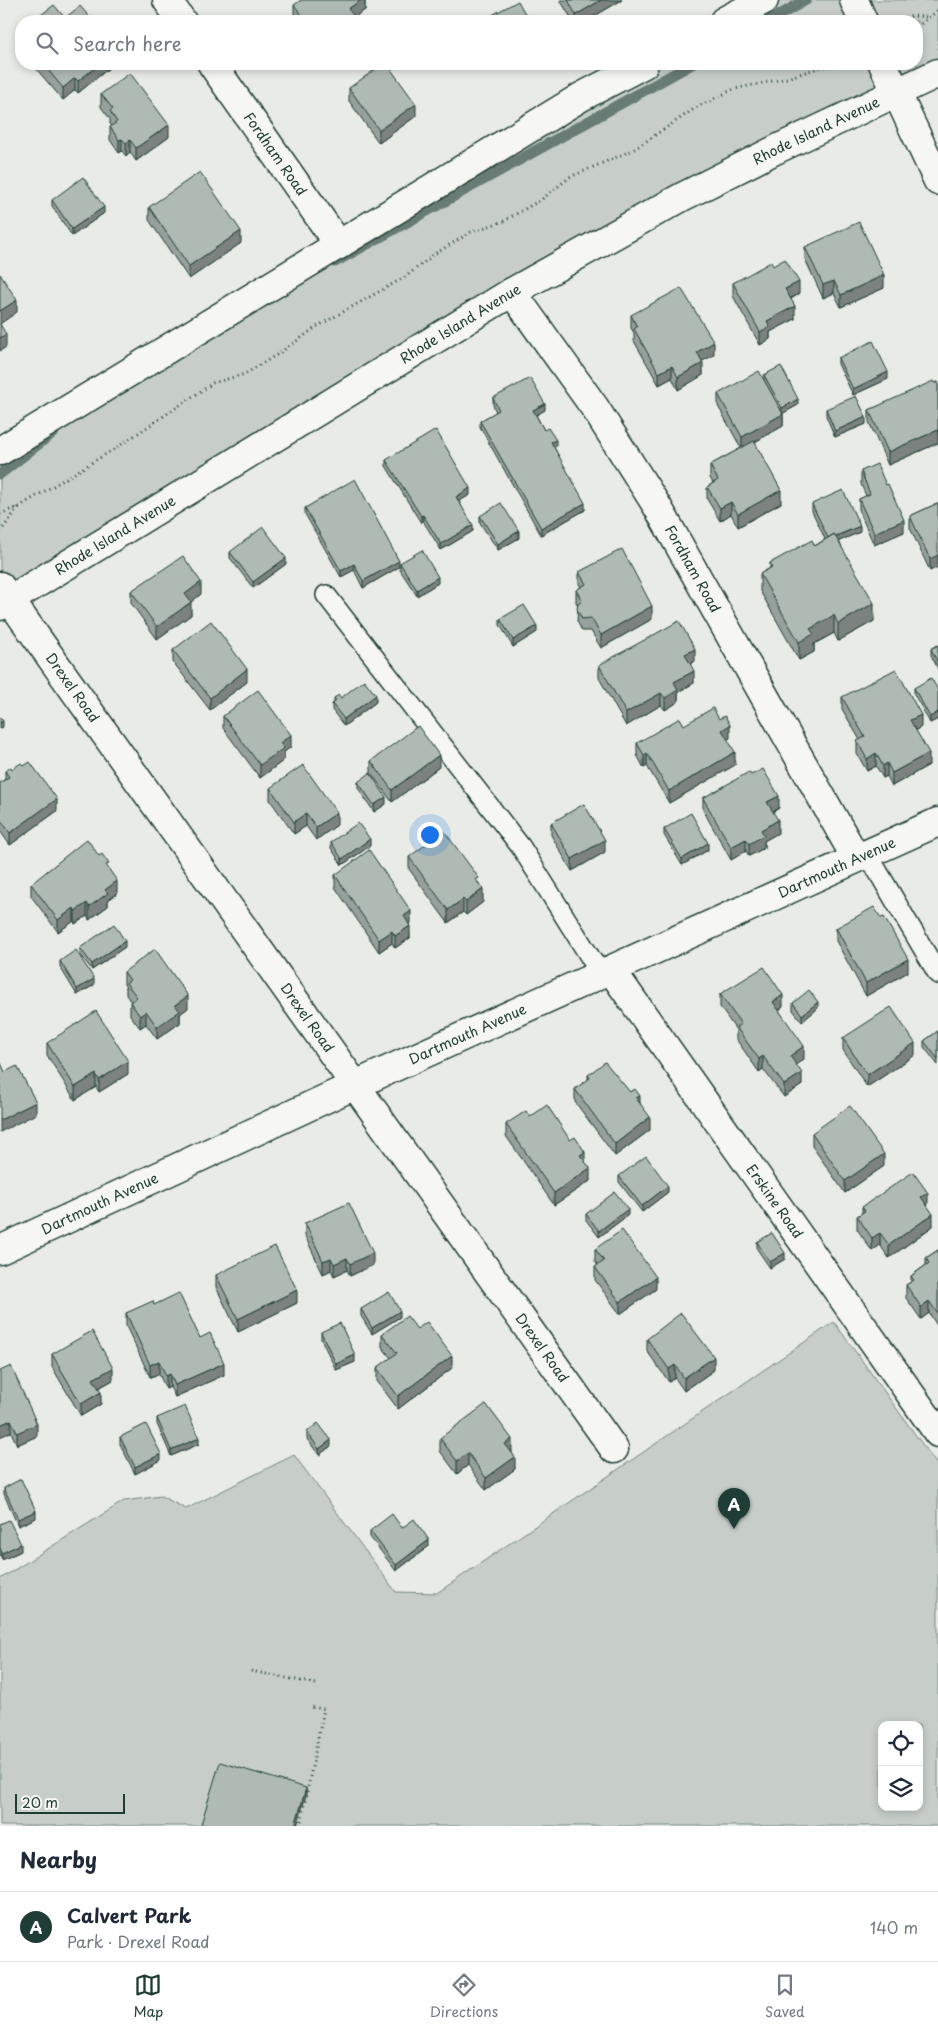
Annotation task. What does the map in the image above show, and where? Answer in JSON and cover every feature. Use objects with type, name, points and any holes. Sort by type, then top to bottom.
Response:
[{"type":"street","points":[[167,0],[178,15]]},
{"type":"street","points":[[735,15],[764,0]]},
{"type":"street","points":[[854,0],[860,15]]},
{"type":"street","name":"Fordham Road","points":[[216,70],[339,245]]},
{"type":"street","points":[[0,451],[582,97],[633,70]]},
{"type":"street","points":[[877,70],[897,92],[938,181]]},
{"type":"street","name":"Rhode Island Avenue","points":[[3,597],[512,292],[691,192],[938,73]]},
{"type":"street","name":"Fordham Road","points":[[512,292],[595,408],[657,506],[861,855]]},
{"type":"street","name":"Drexel Road","points":[[3,597],[355,1085],[614,1449]]},
{"type":"street","name":"Dartmouth Avenue","points":[[0,1250],[355,1085],[607,973],[861,855],[938,822]]},
{"type":"street","name":"Erskine Road","points":[[607,973],[938,1433]]},
{"type":"lane","points":[[326,595],[521,847],[607,973]]},
{"type":"lane","points":[[861,855],[938,974]]},
{"type":"path","points":[[923,21],[938,10]]},
{"type":"path","points":[[923,17],[927,17]]},
{"type":"path","points":[[0,514],[20,506],[116,448],[213,383],[245,374],[318,326],[405,277],[436,253],[471,232],[504,221],[542,199],[570,177],[633,150],[697,107],[734,89],[787,78],[812,70]]},
{"type":"path","points":[[0,532],[20,506]]},
{"type":"path","points":[[251,1671],[316,1684]]},
{"type":"path","points":[[300,1826],[324,1709],[311,1707]]},
{"type":"shaded area","points":[[764,0],[938,0],[938,59],[923,66],[923,15],[735,15]]},
{"type":"shaded area","points":[[634,70],[915,70],[772,138],[0,606],[0,451]]},
{"type":"shaded area","points":[[834,1322],[938,1466],[938,1826],[0,1826],[0,1579],[124,1501],[161,1496],[186,1509],[294,1455],[396,1592],[437,1593]]},
{"type":"building","points":[[301,0],[361,0],[348,9],[353,15],[302,15],[294,5]]},
{"type":"building","points":[[568,0],[601,0],[576,15]]},
{"type":"building","points":[[518,1],[526,15],[492,15]]},
{"type":"building","points":[[54,5],[62,15],[41,15]]},
{"type":"building","points":[[80,6],[88,15],[69,15]]},
{"type":"building","points":[[48,70],[92,70],[78,81],[75,78],[63,88]]},
{"type":"building","points":[[374,70],[391,70],[416,104],[379,130],[349,88]]},
{"type":"building","points":[[130,73],[169,125],[136,148],[130,140],[126,143],[122,139],[119,140],[110,127],[117,122],[110,111],[113,109],[101,94]]},
{"type":"building","points":[[200,172],[241,231],[189,266],[149,207]]},
{"type":"building","points":[[83,177],[104,207],[72,229],[52,200]]},
{"type":"building","points":[[859,222],[884,275],[841,295],[834,281],[823,285],[805,247]]},
{"type":"building","points":[[785,259],[799,282],[785,289],[795,306],[767,321],[770,327],[760,332],[733,283],[771,262],[773,266]]},
{"type":"building","points":[[0,274],[17,300],[0,311]]},
{"type":"building","points":[[681,288],[714,342],[697,352],[703,363],[678,377],[672,366],[659,373],[634,329],[637,327],[631,315]]},
{"type":"building","points":[[0,324],[6,334],[0,338]]},
{"type":"building","points":[[873,341],[888,372],[853,389],[838,358]]},
{"type":"building","points":[[781,366],[798,399],[782,408],[764,375]]},
{"type":"building","points":[[759,371],[783,414],[742,437],[718,394]]},
{"type":"building","points":[[530,378],[545,404],[533,410],[544,430],[548,428],[556,440],[551,442],[585,503],[541,528],[480,421],[499,410],[493,398]]},
{"type":"building","points":[[933,381],[934,383],[938,382],[938,430],[888,452],[869,410]]},
{"type":"building","points":[[856,396],[866,417],[835,431],[826,409]]},
{"type":"building","points":[[436,430],[470,488],[456,497],[473,525],[441,544],[386,460]]},
{"type":"building","points":[[754,441],[781,490],[738,514],[731,502],[720,508],[707,487],[718,480],[710,465]]},
{"type":"building","points":[[877,464],[904,520],[874,533],[859,499],[870,494],[861,471]]},
{"type":"building","points":[[355,479],[399,561],[363,581],[354,564],[341,571],[305,508]]},
{"type":"building","points":[[843,490],[860,526],[836,536],[834,534],[828,538],[812,504]]},
{"type":"building","points":[[501,503],[519,531],[498,544],[480,516]]},
{"type":"building","points":[[938,503],[938,555],[930,559],[910,516]]},
{"type":"building","points":[[263,527],[286,558],[253,582],[230,552]]},
{"type":"building","points":[[834,534],[874,603],[838,624],[834,615],[810,629],[814,634],[799,642],[760,574],[772,567],[770,563],[812,540],[815,546]]},
{"type":"building","points":[[622,549],[652,606],[601,635],[591,618],[582,619],[577,609],[578,604],[582,601],[576,590],[586,584],[579,572]]},
{"type":"building","points":[[422,550],[438,577],[417,590],[400,563]]},
{"type":"building","points":[[183,556],[201,582],[185,594],[191,602],[157,627],[131,591]]},
{"type":"building","points":[[524,605],[537,626],[513,640],[500,619]]},
{"type":"building","points":[[211,621],[247,669],[210,698],[173,650]]},
{"type":"building","points":[[679,621],[695,649],[685,654],[694,671],[674,682],[678,690],[665,698],[661,693],[626,713],[599,665]]},
{"type":"building","points":[[938,645],[938,663],[931,649]]},
{"type":"building","points":[[896,669],[921,715],[910,720],[929,753],[892,773],[887,763],[883,766],[876,753],[867,759],[857,741],[865,737],[842,697]]},
{"type":"building","points":[[931,678],[938,690],[938,712],[930,717],[914,688]]},
{"type":"building","points":[[364,680],[376,695],[344,719],[332,704],[336,701],[334,698],[339,695],[341,698]]},
{"type":"building","points":[[258,690],[291,735],[280,743],[284,748],[260,765],[223,716]]},
{"type":"building","points":[[713,708],[719,719],[725,716],[730,725],[722,730],[735,752],[669,791],[647,753],[644,755],[637,743],[680,718],[684,725]]},
{"type":"building","points":[[418,726],[439,755],[392,790],[371,761]]},
{"type":"building","points":[[30,762],[57,799],[10,833],[0,819],[0,783],[9,777],[5,771],[21,763],[24,766]]},
{"type":"building","points":[[303,765],[337,813],[316,827],[306,813],[294,822],[270,788]]},
{"type":"building","points":[[763,769],[779,796],[767,802],[778,820],[761,830],[764,835],[749,844],[746,839],[731,847],[703,798],[749,772],[751,775]]},
{"type":"building","points":[[370,773],[386,797],[374,805],[358,782]]},
{"type":"building","points":[[584,804],[605,840],[572,859],[551,823]]},
{"type":"building","points":[[691,813],[708,843],[682,859],[664,829]]},
{"type":"building","points":[[358,823],[370,839],[342,859],[331,842]]},
{"type":"building","points":[[444,831],[479,878],[476,880],[483,889],[466,902],[463,899],[448,910],[409,857]]},
{"type":"building","points":[[87,839],[99,856],[102,854],[109,864],[106,865],[117,881],[105,890],[108,893],[89,907],[87,903],[75,911],[74,908],[58,920],[31,884]]},
{"type":"building","points":[[369,850],[411,911],[404,916],[410,926],[395,936],[392,931],[379,940],[335,875]]},
{"type":"building","points":[[874,907],[881,918],[884,917],[908,959],[866,983],[836,928]]},
{"type":"building","points":[[114,924],[125,941],[92,964],[80,948]]},
{"type":"building","points":[[155,949],[188,996],[175,1005],[180,1011],[157,1027],[146,1011],[140,1016],[130,1002],[137,997],[126,983],[130,980],[124,972]]},
{"type":"building","points":[[76,950],[94,979],[77,989],[60,961]]},
{"type":"building","points":[[764,967],[783,995],[773,1002],[804,1046],[790,1056],[802,1073],[784,1085],[763,1056],[759,1059],[736,1027],[741,1024],[720,994]]},
{"type":"building","points":[[809,990],[818,1002],[802,1015],[793,1003]]},
{"type":"building","points":[[891,1007],[915,1043],[867,1075],[843,1038]]},
{"type":"building","points":[[96,1011],[128,1061],[99,1080],[96,1074],[75,1087],[47,1043]]},
{"type":"building","points":[[938,1031],[938,1059],[924,1041]]},
{"type":"building","points":[[605,1062],[630,1092],[635,1089],[640,1096],[636,1098],[650,1117],[615,1144],[575,1089],[590,1078],[588,1075]]},
{"type":"building","points":[[0,1064],[5,1072],[17,1066],[36,1102],[0,1120]]},
{"type":"building","points":[[547,1105],[570,1140],[575,1137],[585,1152],[580,1155],[590,1168],[554,1193],[506,1124],[526,1111],[530,1117]]},
{"type":"building","points":[[850,1106],[884,1154],[845,1181],[812,1133]]},
{"type":"building","points":[[646,1156],[668,1186],[642,1206],[619,1176]]},
{"type":"building","points":[[913,1172],[928,1193],[921,1197],[933,1214],[889,1245],[880,1233],[872,1238],[857,1216],[865,1211],[862,1207]]},
{"type":"building","points":[[615,1192],[628,1209],[599,1231],[586,1214]]},
{"type":"building","points":[[349,1203],[373,1253],[350,1264],[347,1258],[334,1264],[331,1258],[323,1261],[305,1223]]},
{"type":"building","points":[[622,1230],[656,1277],[620,1302],[595,1267],[604,1261],[595,1249]]},
{"type":"building","points":[[772,1233],[785,1253],[770,1262],[757,1242]]},
{"type":"building","points":[[275,1246],[297,1290],[238,1319],[216,1275]]},
{"type":"building","points":[[938,1250],[938,1314],[929,1301],[921,1307],[906,1285],[914,1280],[911,1276],[929,1263],[926,1258]]},
{"type":"building","points":[[389,1292],[400,1311],[372,1328],[361,1309]]},
{"type":"building","points":[[179,1293],[200,1338],[210,1333],[224,1363],[175,1385],[170,1374],[166,1376],[159,1361],[150,1365],[126,1313],[153,1301],[154,1305]]},
{"type":"building","points":[[681,1313],[714,1357],[684,1378],[675,1365],[669,1369],[647,1339]]},
{"type":"building","points":[[407,1316],[417,1329],[427,1322],[452,1356],[398,1396],[377,1368],[397,1353],[382,1334]]},
{"type":"building","points":[[340,1323],[355,1355],[336,1364],[321,1332]]},
{"type":"building","points":[[92,1331],[113,1368],[93,1379],[101,1392],[81,1404],[52,1354]]},
{"type":"building","points":[[11,1366],[37,1424],[17,1433],[11,1420],[0,1425],[0,1371]]},
{"type":"building","points":[[486,1404],[512,1439],[505,1444],[515,1457],[486,1478],[468,1453],[457,1461],[440,1438]]},
{"type":"building","points":[[185,1406],[199,1438],[171,1450],[157,1418]]},
{"type":"building","points":[[318,1423],[331,1440],[319,1449],[307,1432]]},
{"type":"building","points":[[146,1424],[161,1454],[135,1467],[120,1437]]},
{"type":"building","points":[[21,1479],[36,1511],[18,1519],[4,1488]]},
{"type":"building","points":[[392,1514],[402,1528],[414,1519],[429,1540],[396,1565],[370,1531]]},
{"type":"building","points":[[9,1520],[21,1544],[2,1553],[0,1548],[0,1524]]},
{"type":"building","points":[[220,1762],[306,1788],[295,1826],[209,1826],[201,1824]]},
{"type":"waterway","points":[[780,15],[806,0]]},
{"type":"waterway","points":[[335,262],[681,70]]},
{"type":"waterway","points":[[0,474],[54,432]]},
{"type":"place","name":"Calvert Park","points":[[734,1529]]}]
